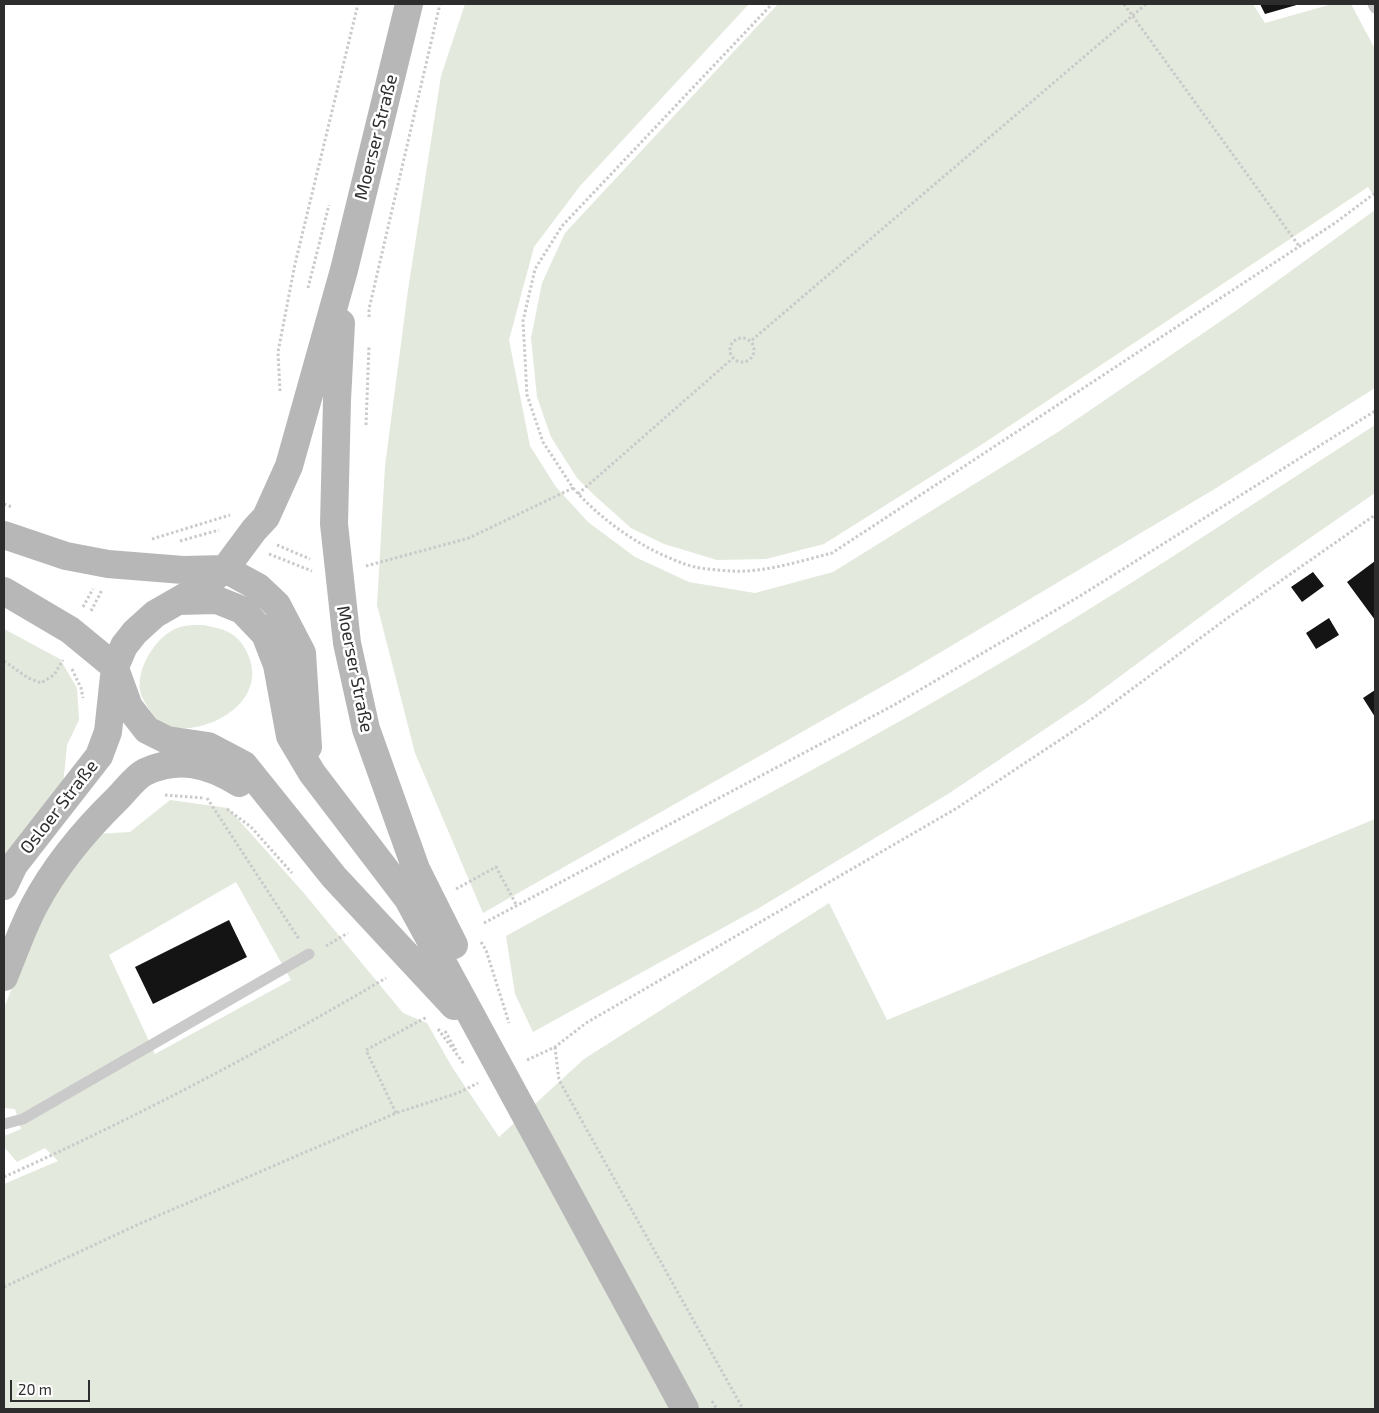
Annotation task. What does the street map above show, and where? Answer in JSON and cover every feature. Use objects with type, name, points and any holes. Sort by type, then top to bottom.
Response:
[{"type":"main road","name":"Moerser Straße","points":[[179,601],[225,569],[266,516],[289,466],[344,270],[410,4]]},
{"type":"main road","name":"Moerser Straße","points":[[344,270],[337,400],[334,524],[347,643],[366,729],[416,869],[464,964],[487,1045]]},
{"type":"main road","points":[[4,535],[66,556],[108,564],[183,570],[225,569],[258,587],[277,605],[302,652],[306,733],[312,773]]},
{"type":"main road","points":[[4,591],[68,643],[115,667],[129,707],[147,730],[167,740],[208,746],[244,765],[334,877],[425,972],[487,1045]]},
{"type":"main road","points":[[179,601],[217,600],[242,610],[265,634],[277,665],[290,736],[312,773],[408,899],[685,1409]]},
{"type":"main road","name":"Osloer Straße","points":[[4,886],[14,865],[99,756],[108,732],[115,667],[124,646],[135,632],[154,614],[179,601]]},
{"type":"main road","name":"Osloer Straße","points":[[4,976],[34,906],[64,858],[97,818],[143,772],[167,764],[195,763],[221,772],[290,821]]},
{"type":"lane","points":[[1373,4],[1375,8]]},
{"type":"lane","points":[[4,1124],[23,1119],[309,954]]},
{"type":"path","points":[[281,398],[278,352],[298,254],[358,4]]},
{"type":"path","points":[[369,326],[371,300],[440,4]]},
{"type":"path","points":[[772,4],[562,226],[535,269],[522,321],[527,395],[543,442],[573,488],[598,516],[635,540],[683,564],[732,571],[784,566],[832,553],[1299,246],[1375,193]]},
{"type":"path","points":[[1124,4],[1134,14],[1299,246]]},
{"type":"path","points":[[752,340],[1146,4]]},
{"type":"path","points":[[732,359],[729,352],[735,338],[744,337],[752,340]]},
{"type":"path","points":[[578,494],[732,359],[748,361],[753,356],[752,340]]},
{"type":"path","points":[[366,430],[369,344]]},
{"type":"path","points":[[484,923],[894,705],[1080,596],[1375,411]]},
{"type":"path","points":[[365,566],[470,538],[573,488]]},
{"type":"path","points":[[518,1064],[555,1047],[586,1023],[957,808],[1093,718],[1226,619],[1375,515]]},
{"type":"path","points":[[364,556],[365,575]]},
{"type":"path","points":[[4,662],[28,678],[41,683],[54,675],[108,564]]},
{"type":"path","points":[[68,643],[78,672]]},
{"type":"path","points":[[207,798],[309,954],[336,942],[348,932]]},
{"type":"path","points":[[449,893],[496,867],[517,906]]},
{"type":"path","points":[[4,1177],[78,1143],[277,1041],[386,978]]},
{"type":"path","points":[[396,1112],[366,1050],[434,1013]]},
{"type":"path","points":[[439,1021],[462,1060]]},
{"type":"path","points":[[555,1047],[559,1080],[744,1409]]},
{"type":"path","points":[[4,1287],[139,1224],[396,1112],[458,1093],[484,1080]]},
{"type":"shaded area","points":[[465,4],[749,4],[580,186],[534,247],[509,340],[530,446],[556,487],[588,522],[635,557],[689,582],[755,593],[833,572],[1058,432],[1237,310],[1375,210],[1375,388],[1213,490],[904,674],[483,913],[415,753],[377,605],[385,466],[408,290],[441,76]]},
{"type":"shaded area","points":[[778,4],[1253,4],[1265,23],[1332,4],[1351,4],[1375,49],[1375,198],[1368,187],[981,445],[824,544],[766,559],[717,560],[664,544],[631,528],[594,495],[577,478],[551,437],[537,397],[531,338],[542,283],[565,233]]},
{"type":"shaded area","points":[[1375,425],[1375,493],[1265,569],[1084,703],[948,794],[759,908],[533,1032],[515,994],[506,936],[796,779],[1020,652],[1173,556]]},
{"type":"shaded area","points":[[203,625],[225,631],[241,642],[249,657],[252,677],[246,695],[234,709],[218,720],[199,726],[181,728],[165,725],[154,716],[142,697],[140,677],[143,666],[155,646],[171,631],[183,626]]},
{"type":"shaded area","points":[[4,629],[60,659],[77,688],[79,720],[67,745],[63,785],[4,863]]},
{"type":"shaded area","points":[[170,800],[228,808],[303,892],[403,1013],[427,1023],[452,1067],[499,1137],[584,1059],[829,903],[887,1020],[1375,819],[1375,1409],[4,1409],[4,1184],[58,1161],[45,1148],[17,1162],[4,1147],[4,1136],[21,1129],[15,1109],[4,1108],[4,1008],[44,907],[94,834],[130,832]],"holes":[[[236,882],[291,980],[155,1054],[109,955]]]},
{"type":"building","points":[[1260,4],[1300,4],[1265,14]]},
{"type":"building","points":[[1375,561],[1375,620],[1347,582]]},
{"type":"building","points":[[1313,572],[1324,586],[1302,602],[1291,587]]},
{"type":"building","points":[[1329,618],[1339,635],[1316,649],[1306,633]]},
{"type":"building","points":[[1375,690],[1375,717],[1363,698]]},
{"type":"building","points":[[229,920],[247,957],[153,1004],[135,967]]}]
